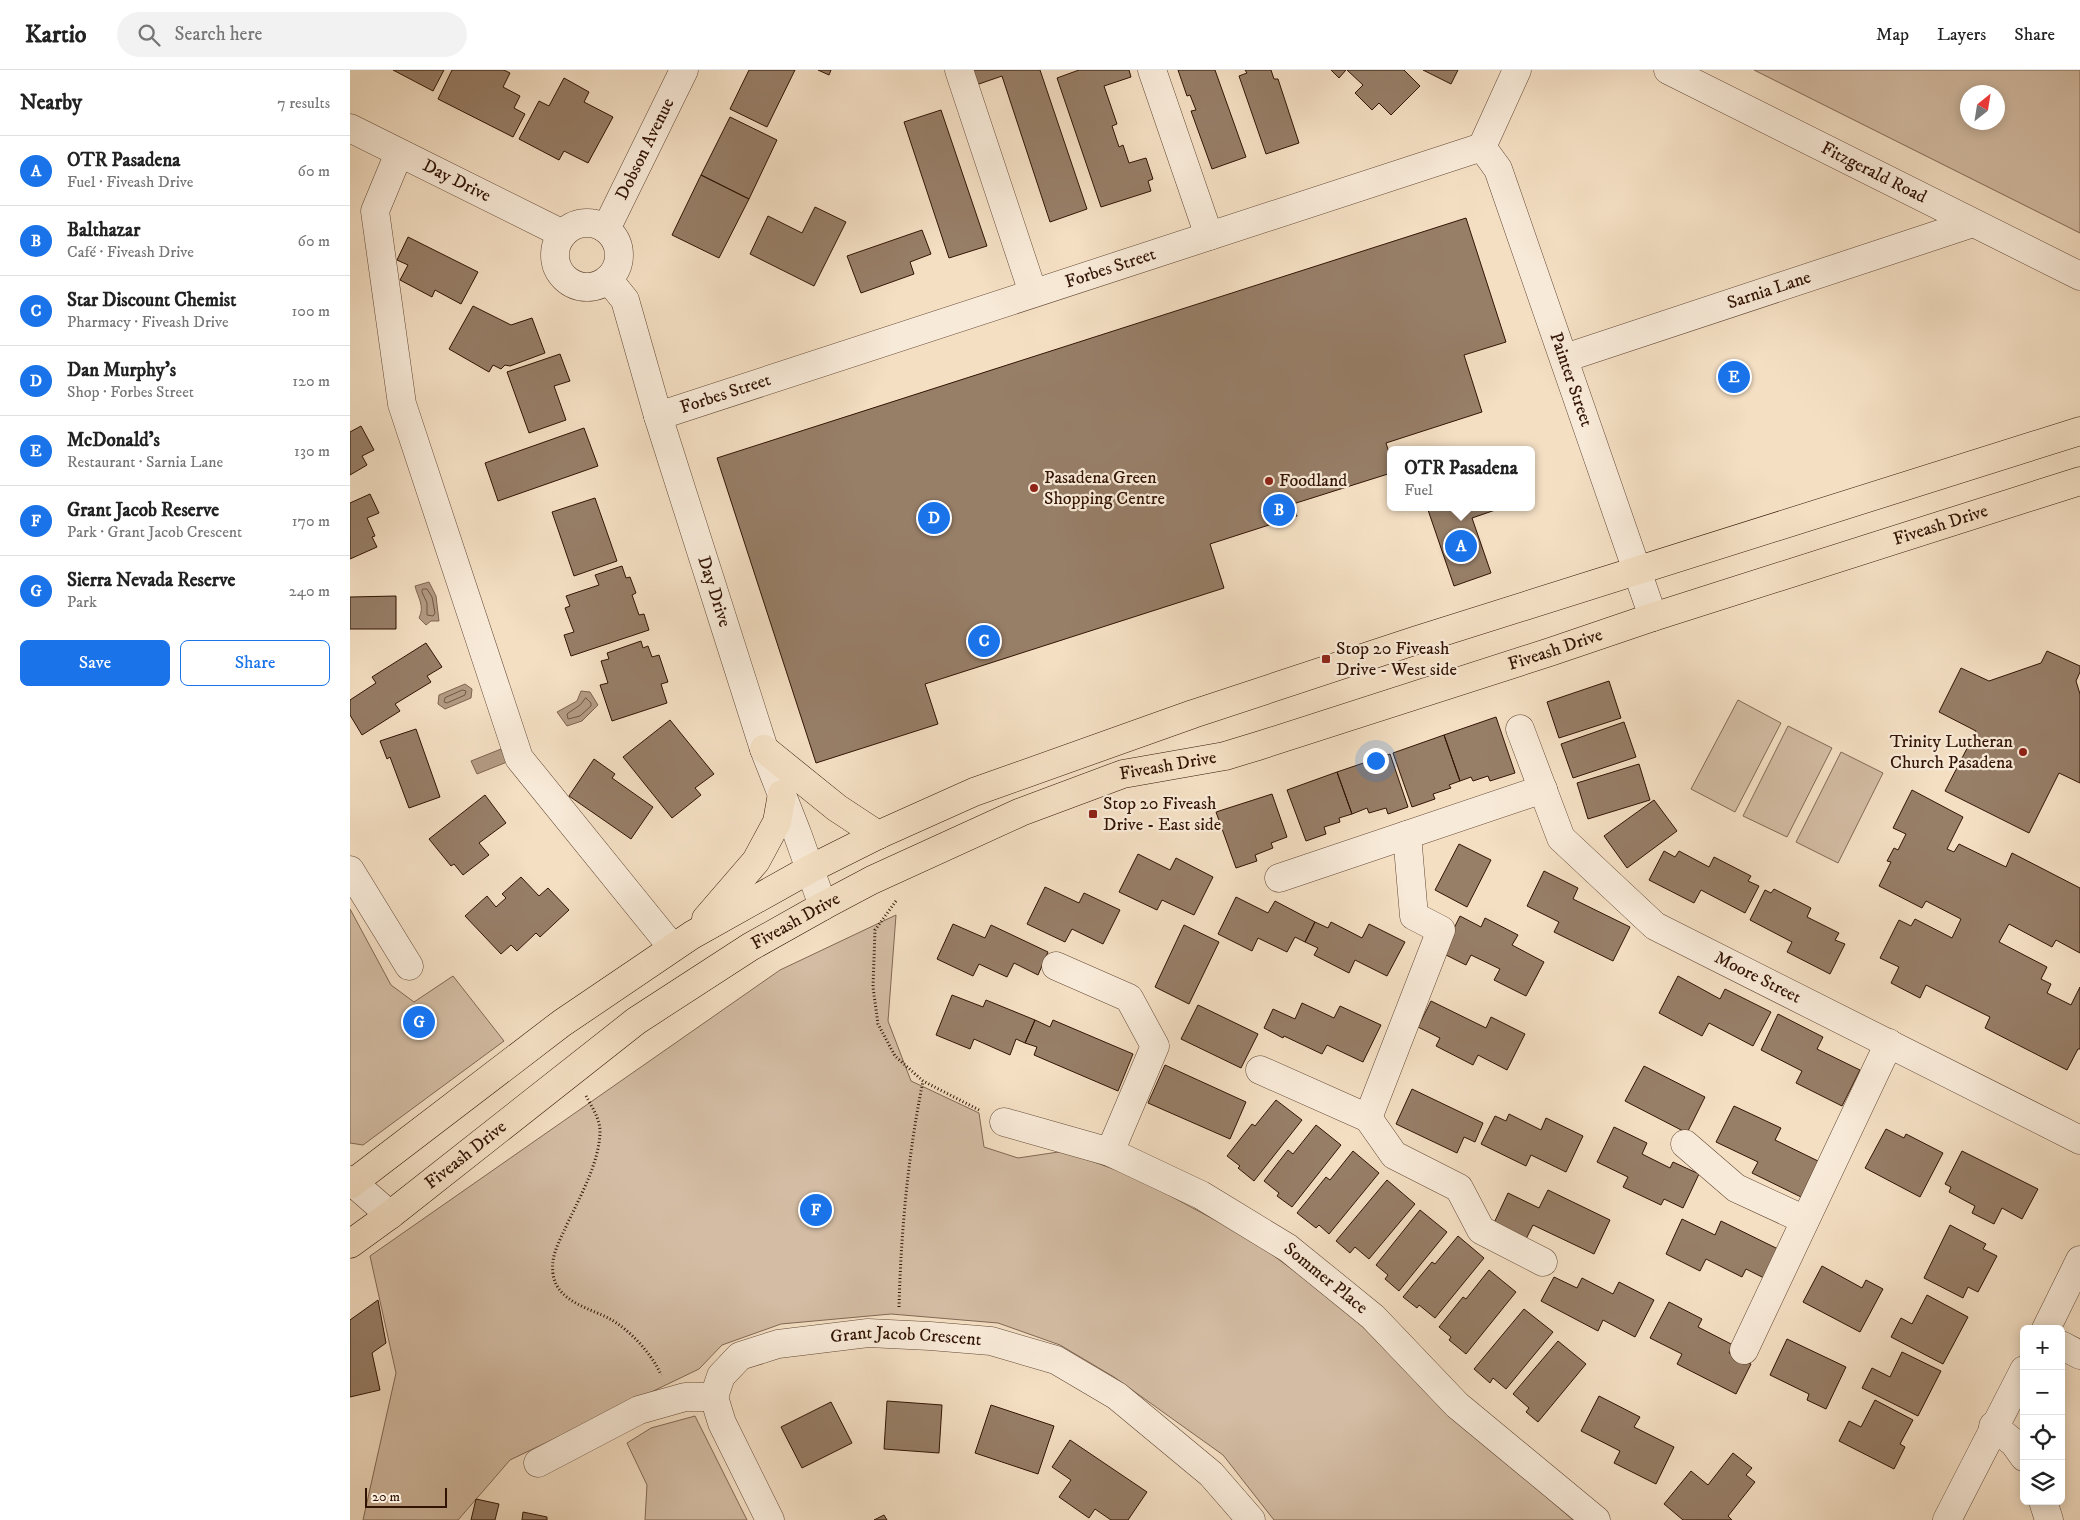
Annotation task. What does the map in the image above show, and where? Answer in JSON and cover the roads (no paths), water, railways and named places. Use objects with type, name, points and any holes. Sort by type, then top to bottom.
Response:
[{"type":"main road","name":"Fiveash Drive","points":[[351,1183],[562,1022],[682,941],[810,869],[878,835],[974,792],[1193,714],[1417,640],[2080,432]]},
{"type":"main road","name":"Fiveash Drive","points":[[350,1244],[390,1215],[636,1022],[686,988],[750,947],[872,880],[1022,812],[1123,774],[1225,756],[1550,652],[1653,616],[2080,481]]},
{"type":"main road","points":[[764,749],[837,808],[878,835]]},
{"type":"main road","points":[[682,941],[756,860],[777,822],[782,794]]},
{"type":"street","name":"Dobson Avenue","points":[[606,229],[684,70]]},
{"type":"street","points":[[959,70],[1033,293]]},
{"type":"street","points":[[1152,70],[1209,236]]},
{"type":"street","points":[[1482,147],[1518,70]]},
{"type":"street","name":"Fitzgerald Road","points":[[1668,70],[2080,276]]},
{"type":"street","name":"Day Drive","points":[[350,128],[563,234]]},
{"type":"street","name":"Forbes Street","points":[[658,416],[1482,147]]},
{"type":"street","name":"Painter Street","points":[[1482,147],[1498,169],[1653,616]]},
{"type":"street","points":[[399,153],[375,211],[402,404],[520,758],[682,941]]},
{"type":"street","name":"Sarnia Lane","points":[[1564,358],[1973,223]]},
{"type":"street","points":[[579,224],[597,224],[613,235],[618,244],[619,253],[614,272],[608,279],[599,284],[589,286],[578,285],[568,280],[561,273],[555,253],[563,234],[579,224]]},
{"type":"street","name":"Day Drive","points":[[608,279],[625,300],[658,416],[764,749],[823,906]]},
{"type":"street","name":"Moore Street","points":[[1520,729],[1561,838],[1655,926],[2080,1140]]},
{"type":"street","points":[[1278,878],[1543,789]]},
{"type":"street","points":[[1368,1118],[1441,930],[1414,916],[1408,835]]},
{"type":"street","points":[[350,870],[409,966]]},
{"type":"street","points":[[1056,966],[1129,998],[1155,1046],[1110,1152]]},
{"type":"street","points":[[1744,1350],[1889,1043]]},
{"type":"street","points":[[1260,1070],[1368,1118],[1394,1155],[1460,1188],[1481,1230],[1543,1262]]},
{"type":"street","name":"Sommer Place","points":[[1004,1122],[1110,1152],[1201,1194],[1288,1248],[1373,1317],[1457,1405],[1596,1520]]},
{"type":"street","points":[[1686,1144],[1736,1188],[1805,1220]]},
{"type":"street","points":[[351,1183],[390,1215]]},
{"type":"street","points":[[2048,1325],[2080,1260]]},
{"type":"street","name":"Grant Jacob Crescent","points":[[714,1397],[721,1376],[740,1356],[778,1344],[868,1333],[991,1341],[1056,1360],[1124,1402],[1212,1474],[1251,1520]]},
{"type":"street","points":[[2065,1347],[2080,1355]]},
{"type":"street","points":[[1947,1520],[1993,1426],[2020,1377]]},
{"type":"street","points":[[538,1463],[639,1410],[685,1397],[714,1397],[722,1423],[770,1520]]},
{"type":"street","points":[[1993,1426],[2014,1443],[2020,1451]]},
{"type":"street","points":[[2044,1505],[2049,1520]]},
{"type":"water","points":[[429,582],[436,596],[439,621],[431,621],[426,625],[419,618],[421,606],[415,586]]},
{"type":"water","points":[[465,684],[472,689],[471,698],[445,709],[438,704],[439,695]]},
{"type":"water","points":[[581,691],[590,692],[598,705],[582,721],[567,726],[557,712],[577,701]]},
{"type":"water","points":[[501,749],[507,762],[477,774],[471,761]]},
{"type":"place","name":"McDonald's","points":[[1734,377]]},
{"type":"place","name":"Foodland","points":[[1269,481]]},
{"type":"place","name":"Pasadena Green Shopping Centre","points":[[1034,488]]},
{"type":"place","name":"Balthazar","points":[[1279,510]]},
{"type":"place","name":"Dan Murphy's","points":[[934,518]]},
{"type":"place","name":"OTR Pasadena","points":[[1461,546]]},
{"type":"place","name":"Star Discount Chemist","points":[[984,641]]},
{"type":"place","name":"Stop 20 Fiveash Drive - West side","points":[[1326,659]]},
{"type":"place","name":"Trinity Lutheran Church Pasadena","points":[[2023,752]]},
{"type":"place","name":"Stop 20 Fiveash Drive - East side","points":[[1093,814]]},
{"type":"place","name":"Sierra Nevada Reserve","points":[[419,1022]]},
{"type":"place","name":"Grant Jacob Reserve","points":[[816,1210]]}]
